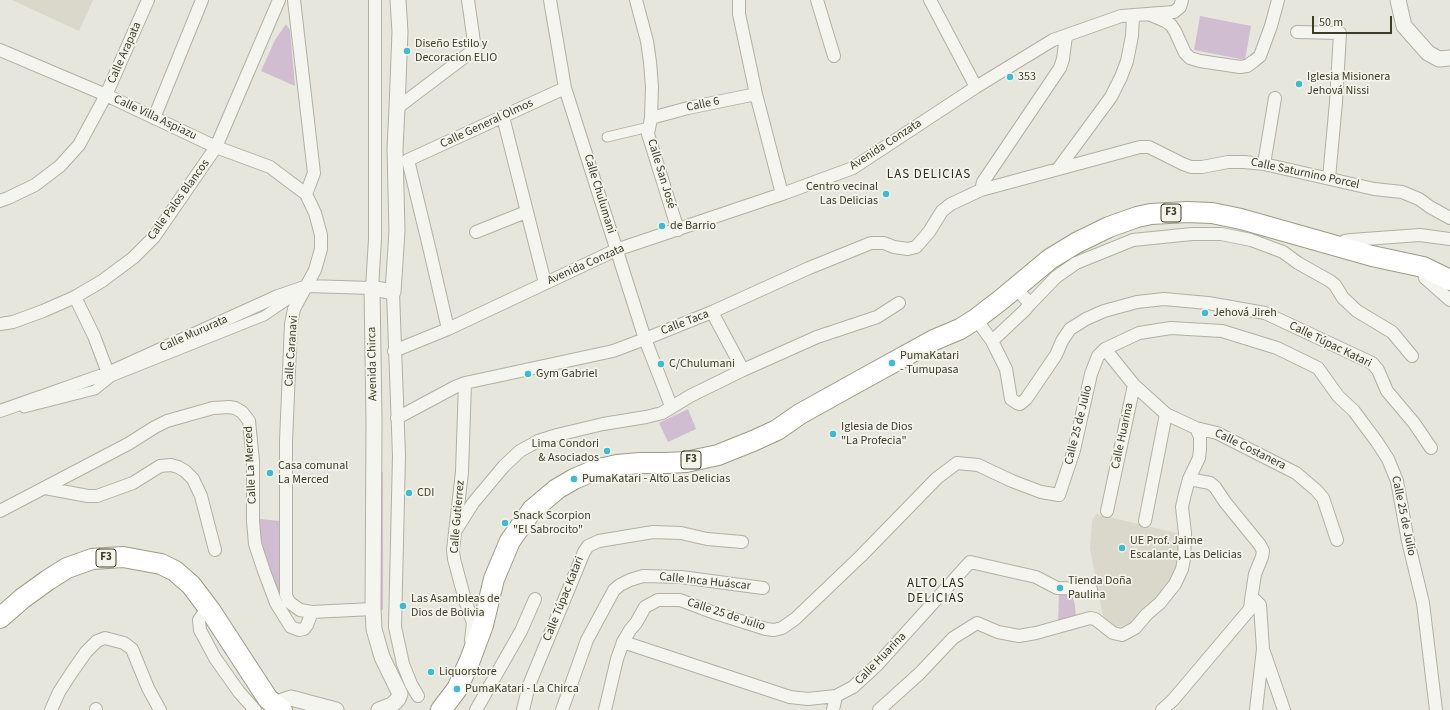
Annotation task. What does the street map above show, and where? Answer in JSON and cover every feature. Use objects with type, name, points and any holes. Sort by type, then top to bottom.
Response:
[{"type":"highway","name":"F3","points":[[441,710],[457,689],[476,645],[483,625],[494,579],[510,541],[532,510],[557,489],[574,479],[595,470],[617,465],[686,462],[718,454],[777,430],[822,401],[934,340],[960,329],[976,320],[1050,259],[1078,242],[1116,225],[1137,217],[1151,214],[1187,212],[1212,213],[1241,219],[1372,256],[1423,267],[1450,280]]},
{"type":"highway","name":"F3","points":[[0,618],[23,598],[48,580],[67,568],[92,559],[123,557],[161,564],[175,571],[191,585],[210,610],[268,699],[279,709]]},
{"type":"street","name":"Calle Arapata","points":[[0,201],[34,185],[60,166],[79,145],[106,95],[148,0]]},
{"type":"street","points":[[154,118],[202,0]]},
{"type":"street","name":"Calle Palos Blancos","points":[[0,324],[13,322],[75,297],[102,281],[133,258],[154,237],[216,147],[279,0]]},
{"type":"street","points":[[294,0],[314,174],[306,194]]},
{"type":"street","name":"Avenida Chirca","points":[[375,0],[375,239],[372,288],[374,421],[373,609],[374,629],[382,657],[400,694],[398,699],[392,705],[379,710]]},
{"type":"street","name":"Avenida Chirca","points":[[398,0],[400,32],[394,149],[397,231],[393,292],[398,489],[395,627],[403,664],[411,684],[418,696]]},
{"type":"street","points":[[397,108],[475,49],[468,0]]},
{"type":"street","name":"Calle Chulumani","points":[[550,0],[566,88],[645,339],[671,406]]},
{"type":"street","name":"Calle San José","points":[[636,0],[647,41],[650,62],[652,87],[648,134],[678,230]]},
{"type":"street","points":[[739,0],[739,14],[756,94],[782,194]]},
{"type":"street","points":[[817,0],[834,56]]},
{"type":"street","points":[[930,0],[976,87]]},
{"type":"street","name":"Avenida Conzata","points":[[394,351],[448,329],[616,250],[678,230],[853,168],[976,87],[1053,40],[1121,16],[1174,12],[1180,7],[1182,0]]},
{"type":"street","points":[[1146,14],[1165,21],[1171,25],[1185,53],[1190,58],[1240,67],[1247,66],[1260,56],[1272,26],[1278,0]]},
{"type":"street","points":[[1398,0],[1404,26],[1428,53],[1439,59],[1450,58]]},
{"type":"street","points":[[1404,26],[1406,0]]},
{"type":"street","points":[[1058,169],[1111,97],[1121,77],[1127,61],[1132,36],[1133,16]]},
{"type":"street","points":[[1297,32],[1340,33],[1336,102],[1329,178]]},
{"type":"street","points":[[981,190],[983,182],[1060,68],[1063,59],[1066,36]]},
{"type":"street","name":"Calle Villa Aspiazu","points":[[2,54],[106,95],[216,147],[270,167],[306,194]]},
{"type":"street","name":"Calle General Olmos","points":[[448,329],[408,160],[566,88]]},
{"type":"street","name":"Calle 6","points":[[650,122],[688,108],[756,94]]},
{"type":"street","points":[[1264,164],[1275,98]]},
{"type":"street","points":[[503,116],[544,283]]},
{"type":"street","points":[[607,137],[650,122]]},
{"type":"street","name":"Calle Saturnino Porcel","points":[[951,204],[981,190],[1140,147],[1149,147],[1191,167],[1202,167],[1228,162],[1264,164],[1299,173],[1368,187],[1402,192],[1419,199],[1450,218]]},
{"type":"street","name":"Calle Caranavi","points":[[306,194],[315,213],[321,235],[321,249],[315,270],[294,309],[291,324],[290,377],[286,441],[286,595],[289,602],[300,610],[312,612],[373,609]]},
{"type":"street","name":"Calle Taca","points":[[397,418],[455,386],[613,351],[712,312],[809,268],[870,243],[884,243],[894,247],[908,249],[916,247],[929,232],[942,211],[951,204]]},
{"type":"street","points":[[476,232],[526,212]]},
{"type":"street","points":[[976,320],[992,341],[1025,310],[1056,277],[1076,263],[1133,240],[1192,234],[1221,234],[1251,240],[1283,252],[1305,267],[1330,281],[1335,285],[1343,298],[1357,311],[1392,332],[1412,356]]},
{"type":"street","points":[[1343,248],[1345,241],[1351,240],[1420,235],[1450,238]]},
{"type":"street","points":[[1423,267],[1425,278],[1450,300]]},
{"type":"street","points":[[1,413],[95,390],[111,377],[264,316],[307,286]]},
{"type":"street","name":"Calle Mururata","points":[[1,413],[16,406],[108,373],[278,296],[307,286],[372,288],[393,292]]},
{"type":"street","points":[[1016,288],[1030,304]]},
{"type":"street","points":[[75,297],[94,336],[108,373]]},
{"type":"street","name":"Calle Túpac Katari","points":[[992,341],[1006,369],[1011,399],[1020,404],[1031,393],[1056,355],[1062,341],[1070,329],[1086,319],[1104,311],[1137,302],[1164,299],[1208,303],[1264,313],[1372,363],[1378,370],[1387,391],[1414,423],[1431,448]]},
{"type":"street","points":[[456,530],[473,503],[504,466],[520,452],[538,441],[603,424],[662,413],[671,406],[743,370],[817,337],[878,317],[899,303]]},
{"type":"street","points":[[712,312],[743,370]]},
{"type":"street","name":"Calle 25 de Julio","points":[[605,710],[617,659],[623,642],[645,607],[658,600],[680,600],[766,629],[774,630],[782,628],[795,619],[861,556],[938,478],[957,463],[978,465],[1012,481],[1041,492],[1059,495],[1074,450],[1091,374],[1098,356],[1105,349],[1139,333],[1171,328],[1222,331],[1277,348],[1318,368],[1338,396],[1354,411],[1377,442],[1388,459],[1397,481],[1408,541],[1423,603],[1436,710]]},
{"type":"street","name":"Calle Costanera","points":[[1105,349],[1134,385],[1166,414],[1196,428],[1217,433],[1296,473],[1323,498],[1337,540]]},
{"type":"street","name":"Calle Gutierrez","points":[[465,383],[462,472],[453,550],[454,559],[473,622],[470,643],[476,645]]},
{"type":"street","name":"Calle Huarina","points":[[1107,512],[1134,385]]},
{"type":"street","name":"Calle La Merced","points":[[0,510],[128,444],[167,421],[213,408],[235,408],[242,412],[249,421],[253,461],[253,521],[255,544],[276,603],[291,627],[299,630],[304,629],[307,625],[312,612]]},
{"type":"street","points":[[1145,521],[1166,414]]},
{"type":"street","points":[[879,710],[920,673],[953,638],[977,624],[998,632],[1019,636],[1036,633],[1090,618],[1095,619],[1113,633],[1122,636],[1135,628],[1147,614],[1160,603],[1175,584],[1182,570],[1185,533],[1182,507],[1189,479],[1199,458],[1200,437],[1196,428]]},
{"type":"street","points":[[45,488],[88,496],[96,496],[133,484],[160,466],[171,465],[178,467],[185,471],[193,479],[201,496],[215,550]]},
{"type":"street","points":[[1162,710],[1173,700],[1250,609],[1255,574],[1263,551],[1260,545],[1210,483],[1189,479]]},
{"type":"street","name":"Calle Túpac Katari","points":[[523,710],[529,685],[584,552],[588,546],[599,541],[652,532],[681,532],[707,539],[742,542]]},
{"type":"street","name":"Calle Huarina","points":[[623,642],[790,698],[808,699],[836,696],[853,687],[877,665],[970,562],[1036,577],[1057,588],[1091,589]]},
{"type":"street","name":"Calle Inca Huáscar","points":[[562,710],[587,640],[614,590],[620,585],[643,576],[681,577],[764,588]]},
{"type":"street","points":[[476,710],[521,631],[535,599]]},
{"type":"street","points":[[1251,600],[1255,600],[1260,605],[1263,649],[1256,709]]},
{"type":"street","points":[[210,610],[203,614],[199,620],[200,630],[215,658],[239,692],[255,710]]},
{"type":"street","points":[[51,710],[59,692],[86,652],[97,641],[105,638],[124,643],[132,649],[148,688],[160,710]]},
{"type":"street","points":[[387,667],[399,649]]},
{"type":"street","points":[[1263,649],[1284,710]]},
{"type":"street","points":[[833,710],[836,696]]},
{"type":"street","points":[[279,709],[282,702],[291,698],[336,710]]},
{"type":"shaded area","points":[[12,0],[93,0],[79,31]]},
{"type":"shaded area","points":[[1200,16],[1251,26],[1245,60],[1194,50]]},
{"type":"shaded area","points":[[286,24],[290,30],[295,86],[261,71],[275,40]]},
{"type":"shaded area","points":[[688,409],[696,429],[668,442],[659,423]]},
{"type":"shaded area","points":[[380,472],[383,472],[383,610],[379,610]]},
{"type":"shaded area","points":[[1096,514],[1185,535],[1180,563],[1170,582],[1156,600],[1133,623],[1113,628],[1105,621],[1102,612],[1090,548],[1092,521]]},
{"type":"shaded area","points":[[260,519],[280,521],[286,609],[281,602],[269,569],[260,536]]},
{"type":"shaded area","points":[[1059,592],[1072,594],[1075,605],[1076,620],[1058,624]]},
{"type":"place","name":"Diseño Estilo y Decoracion ELIO","points":[[407,51]]},
{"type":"place","name":"353","points":[[1010,77]]},
{"type":"place","name":"Iglesia Misionera Jehová Nissi","points":[[1299,84]]},
{"type":"place","name":"Centro vecinal Las Delicias","points":[[886,194]]},
{"type":"place","name":"de Barrio","points":[[662,226]]},
{"type":"place","name":"Jehová Jireh","points":[[1205,313]]},
{"type":"place","name":"PumaKatari - Tumupasa","points":[[892,363]]},
{"type":"place","name":"C/Chulumani","points":[[661,364]]},
{"type":"place","name":"Gym Gabriel","points":[[528,374]]},
{"type":"place","name":"Iglesia de Dios \"La Profecia\"","points":[[833,434]]},
{"type":"place","name":"Lima Condori & Asociados","points":[[607,451]]},
{"type":"place","name":"Casa comunal La Merced","points":[[270,473]]},
{"type":"place","name":"PumaKatari - Alto Las Delicias","points":[[574,479]]},
{"type":"place","name":"CDI","points":[[409,493]]},
{"type":"place","name":"Snack Scorpion \"El Sabrocito\"","points":[[505,523]]},
{"type":"place","name":"UE Prof. Jaime Escalante, Las Delicias","points":[[1122,548]]},
{"type":"place","name":"Tienda Doña Paulina","points":[[1060,588]]},
{"type":"place","name":"Las Asambleas de Dios de Bolivia","points":[[403,606]]},
{"type":"place","name":"Liquorstore","points":[[431,672]]},
{"type":"place","name":"PumaKatari - La Chirca","points":[[457,689]]},
{"type":"district","name":"LAS DELICIAS","points":[[929,175]]},
{"type":"district","name":"ALTO LAS DELICIAS","points":[[936,592]]}]
